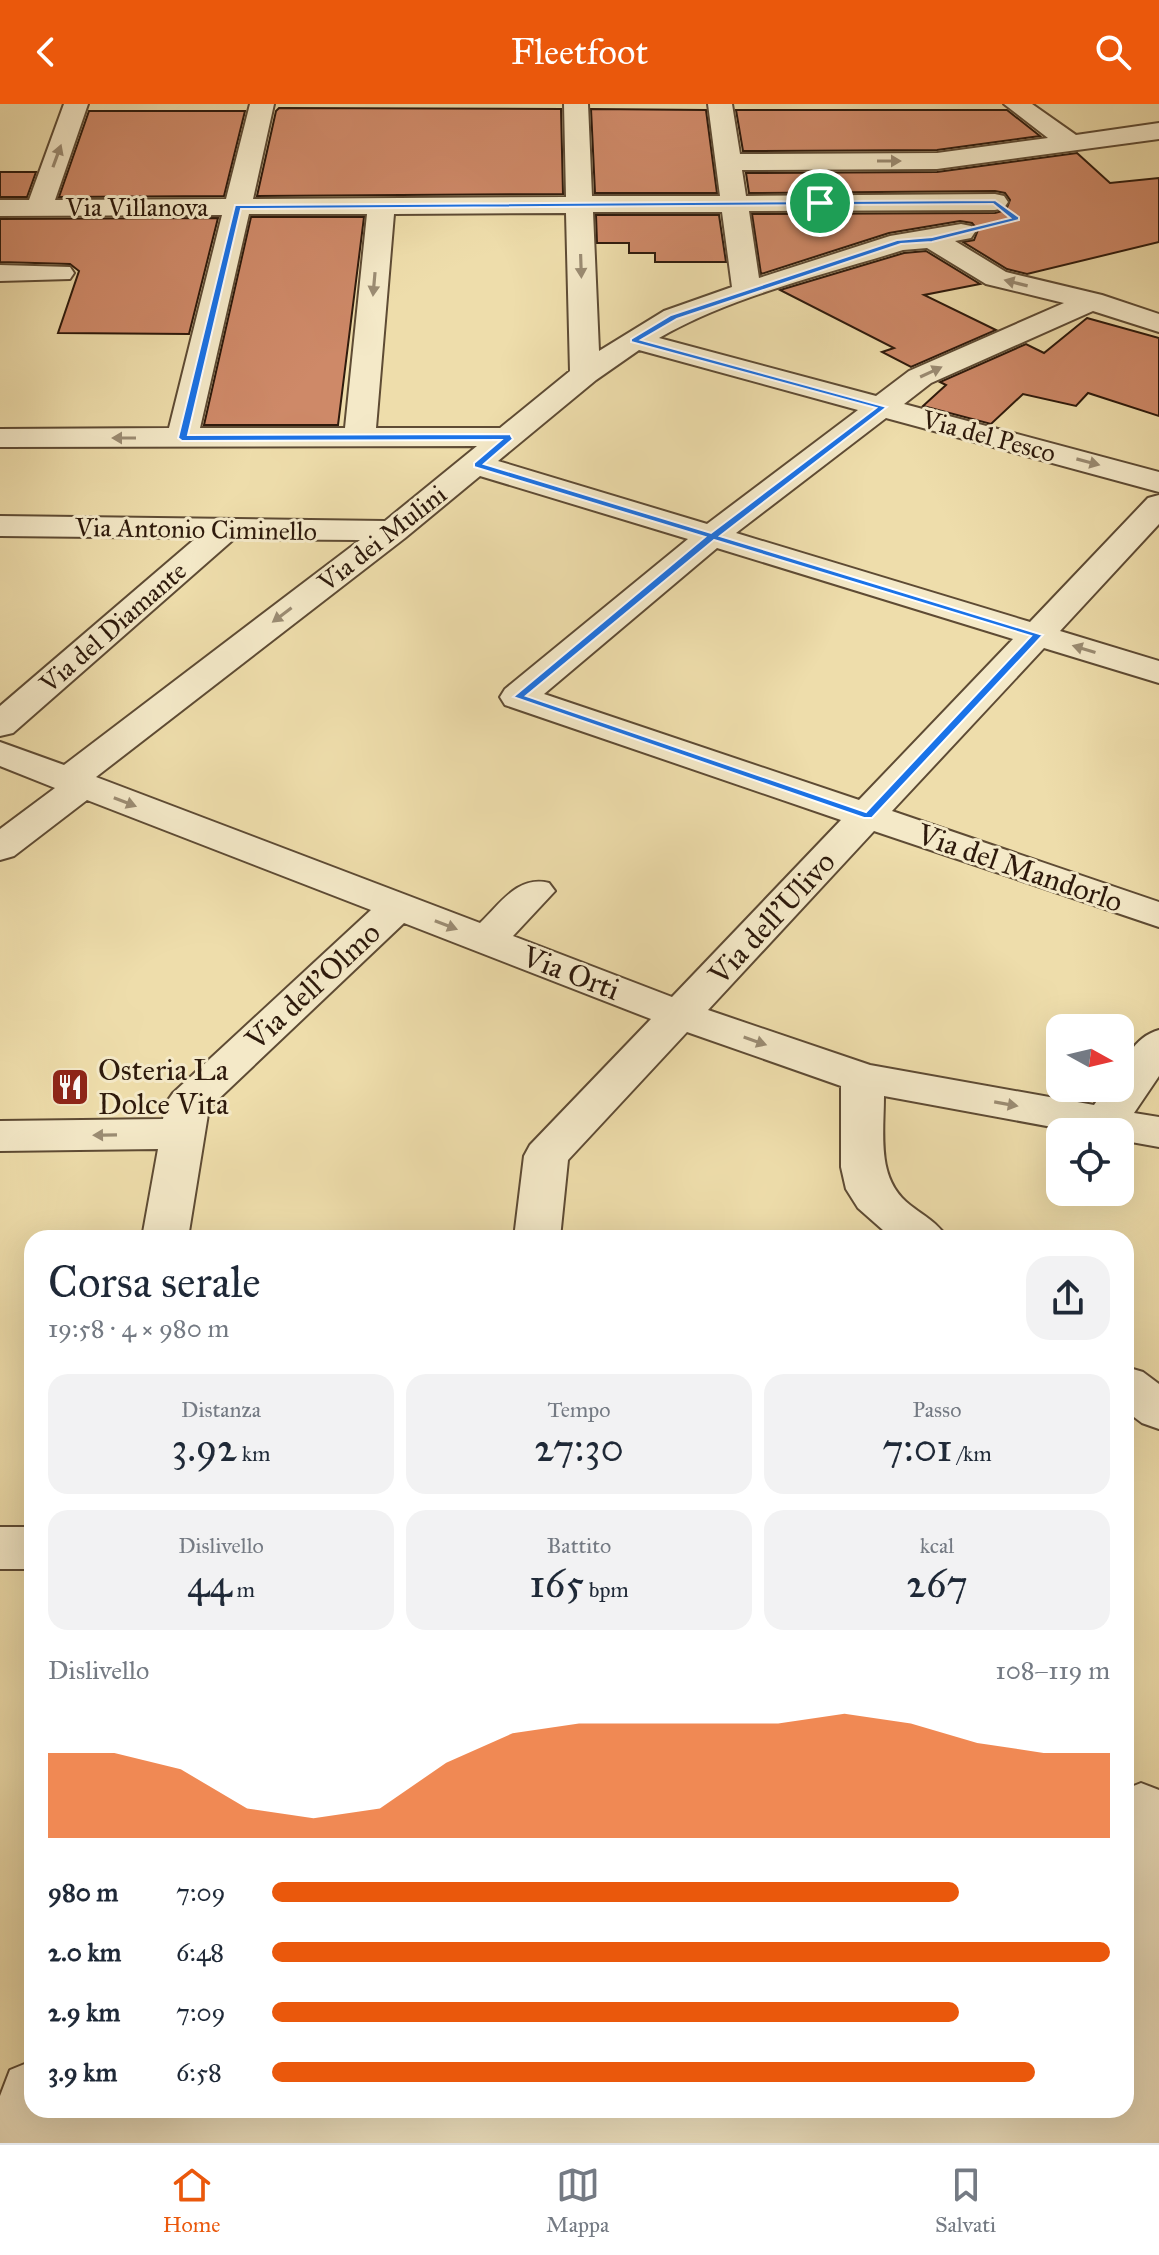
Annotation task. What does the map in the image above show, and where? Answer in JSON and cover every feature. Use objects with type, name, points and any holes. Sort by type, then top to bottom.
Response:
[{"type":"street","points":[[39,208],[76,104]]},
{"type":"street","points":[[182,438],[262,104]]},
{"type":"street","points":[[576,104],[585,374]]},
{"type":"street","points":[[720,104],[732,204],[747,291]]},
{"type":"street","points":[[1016,104],[1070,142]]},
{"type":"street","points":[[727,162],[965,158],[1159,131]]},
{"type":"street","points":[[965,158],[979,190],[995,202]]},
{"type":"street","name":"Via Villanova","points":[[0,208],[995,202]]},
{"type":"street","name":"Via dei Mulini","points":[[0,848],[76,782],[477,465],[585,374],[628,344],[674,317],[747,291],[900,242],[932,239],[1016,219],[995,202]]},
{"type":"street","points":[[360,437],[381,206]]},
{"type":"street","points":[[932,239],[996,278],[1092,301],[1159,323]]},
{"type":"street","points":[[0,273],[60,273]]},
{"type":"street","points":[[712,536],[920,377],[1092,301]]},
{"type":"street","name":"Via del Pesco","points":[[584,338],[628,344],[883,407],[1159,482]]},
{"type":"street","points":[[0,438],[510,437]]},
{"type":"street","points":[[477,465],[1159,672]]},
{"type":"street","name":"Via dell'Ulivo","points":[[538,1230],[546,1156],[1159,505]]},
{"type":"street","name":"Via Antonio Ciminello","points":[[0,526],[393,531]]},
{"type":"street","name":"Via del Diamante","points":[[0,725],[226,529]]},
{"type":"street","name":"Via del Mandorlo","points":[[712,536],[518,697],[1159,915]]},
{"type":"street","name":"Via Orti","points":[[0,753],[681,1015],[863,1078],[1083,1118]]},
{"type":"street","points":[[486,940],[535,891]]},
{"type":"street","name":"Via dell'Olmo","points":[[166,1230],[188,1103],[398,906]]},
{"type":"street","points":[[1108,1118],[1159,1044]]},
{"type":"street","points":[[863,1078],[867,1187],[885,1209],[913,1230]]},
{"type":"street","name":"Via Orti","points":[[1134,1127],[1159,1132]]},
{"type":"street","points":[[0,1136],[183,1134]]},
{"type":"street","points":[[1134,1391],[1159,1410]]},
{"type":"street","points":[[0,1548],[24,1548]]},
{"type":"street","points":[[21,2122],[1154,2123],[1141,1808]]},
{"type":"building","points":[[279,108],[561,109],[563,194],[257,196]]},
{"type":"building","points":[[591,109],[706,110],[717,193],[595,193]]},
{"type":"building","points":[[736,110],[1007,110],[1040,136],[937,150],[743,151]]},
{"type":"building","points":[[89,111],[245,111],[224,196],[59,197]]},
{"type":"building","points":[[1077,153],[1110,183],[1159,178],[1159,242],[1027,274],[1007,269],[963,242],[974,240],[978,230],[972,223],[960,221],[889,233],[761,274],[752,214],[995,213],[1006,210],[1010,200],[1005,193],[995,191],[749,193],[746,173],[937,172]]},
{"type":"building","points":[[0,172],[36,172],[27,197],[0,197]]},
{"type":"building","points":[[596,215],[719,215],[726,262],[655,262],[655,253],[629,253],[629,243],[597,243]]},
{"type":"building","points":[[251,217],[364,217],[338,425],[204,425]]},
{"type":"building","points":[[218,218],[189,334],[58,333],[79,271],[70,264],[0,262],[0,219]]},
{"type":"building","points":[[926,251],[980,284],[924,295],[996,330],[911,367],[882,352],[894,348],[780,290],[904,253]]},
{"type":"building","points":[[1087,318],[1159,338],[1159,416],[1088,393],[1076,406],[1023,394],[991,424],[923,406],[946,385],[940,382],[1026,344],[1044,353]]},
{"type":"place","name":"Osteria La Dolce Vita","points":[[70,1087]]},
{"type":"route","points":[[820,203],[237,207],[182,438],[510,437],[477,465],[634,513],[712,536],[821,569],[1037,635],[868,816],[518,697],[712,536],[883,407],[634,340],[674,317],[900,242],[932,239],[1016,219],[995,202],[820,203]]}]
